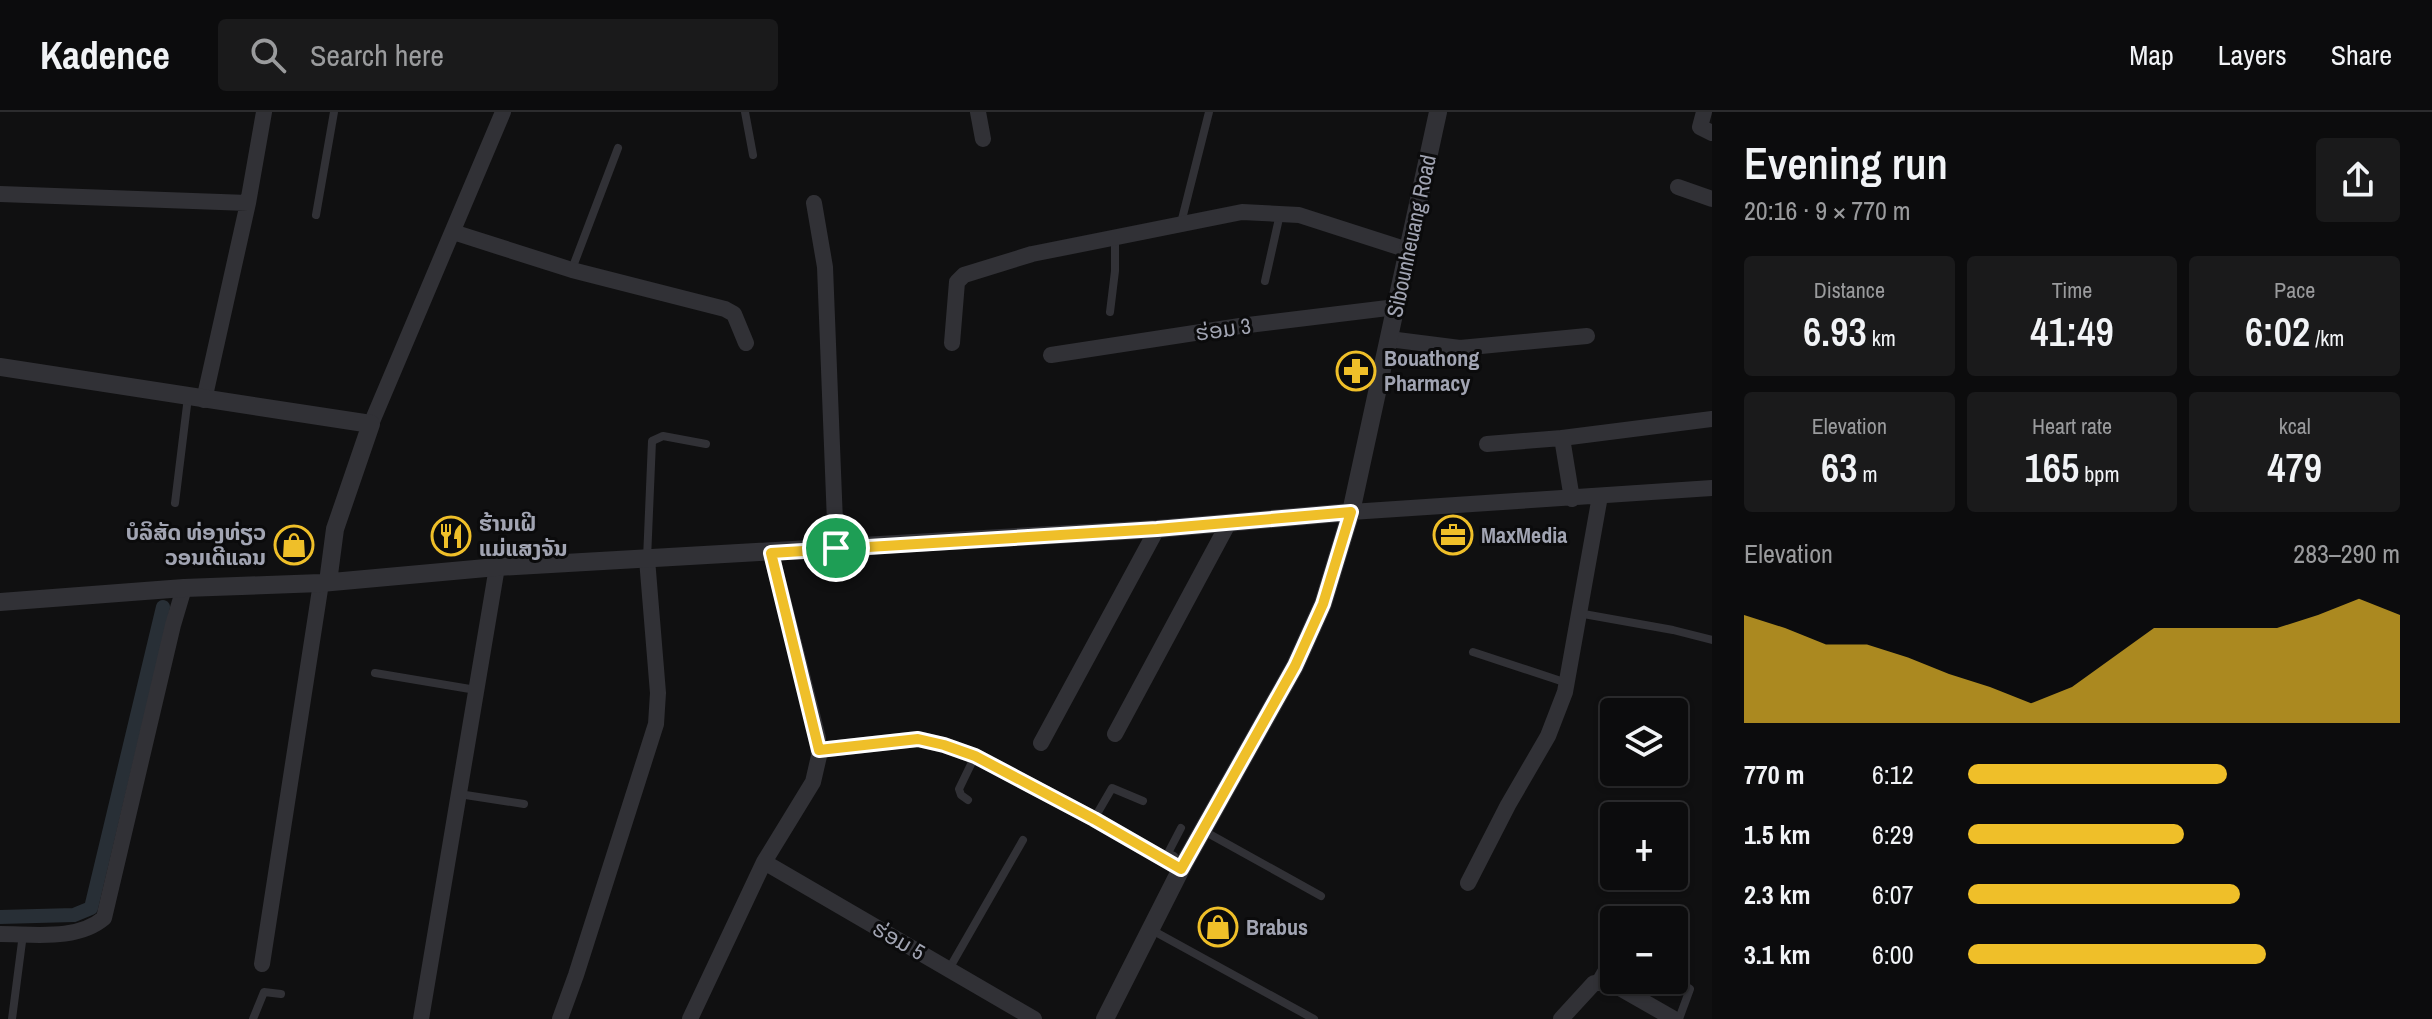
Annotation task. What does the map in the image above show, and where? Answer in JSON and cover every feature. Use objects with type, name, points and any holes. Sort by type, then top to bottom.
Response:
[{"type":"street","points":[[196,398],[248,203],[264,112]]},
{"type":"street","points":[[262,964],[335,529],[371,424],[503,112]]},
{"type":"street","points":[[978,112],[983,139]]},
{"type":"street","name":"Sibounheuang Road","points":[[1105,1019],[1183,865],[1295,666],[1323,604],[1351,512],[1438,112]]},
{"type":"street","points":[[1704,112],[1700,127],[1712,133]]},
{"type":"street","points":[[1678,187],[1712,199]]},
{"type":"street","points":[[0,194],[248,203]]},
{"type":"street","points":[[814,203],[825,267],[836,548]]},
{"type":"street","points":[[952,343],[957,282],[964,275],[1032,254],[1181,223],[1242,212],[1299,215],[1408,250]]},
{"type":"street","points":[[453,232],[572,270],[725,309],[734,314],[746,343]]},
{"type":"street","name":"ຮ່ອມ 3","points":[[1051,355],[1240,326],[1396,307]]},
{"type":"street","points":[[1389,339],[1460,348],[1587,336]]},
{"type":"street","points":[[0,367],[371,424]]},
{"type":"street","points":[[1487,444],[1712,419]]},
{"type":"street","points":[[1562,438],[1572,499]]},
{"type":"street","points":[[0,602],[184,588],[325,582],[497,567],[1157,529],[1351,512],[1712,488]]},
{"type":"street","points":[[1468,883],[1548,736],[1567,683],[1600,496]]},
{"type":"street","points":[[1115,734],[1228,524]]},
{"type":"street","points":[[1041,743],[1157,529]]},
{"type":"street","points":[[690,1019],[764,862],[813,782],[819,750],[771,553]]},
{"type":"street","points":[[560,1019],[656,724],[658,693],[647,559]]},
{"type":"street","points":[[421,1019],[497,567]]},
{"type":"street","points":[[0,934],[71,933],[91,928],[104,918],[184,588]]},
{"type":"street","points":[[819,750],[918,739],[944,745],[975,756],[1183,865]]},
{"type":"street","name":"ຮ່ອມ 5","points":[[764,862],[1034,1019]]},
{"type":"street","points":[[1561,1019],[1594,983],[1611,983],[1677,1019]]},
{"type":"lane","points":[[316,215],[334,112]]},
{"type":"lane","points":[[745,112],[753,155]]},
{"type":"lane","points":[[1181,223],[1209,112]]},
{"type":"lane","points":[[572,270],[618,148]]},
{"type":"lane","points":[[1265,281],[1280,213]]},
{"type":"lane","points":[[1110,312],[1115,238]]},
{"type":"lane","points":[[175,503],[196,398]]},
{"type":"lane","points":[[647,559],[652,441],[663,436],[706,444]]},
{"type":"lane","points":[[1577,613],[1712,640]]},
{"type":"lane","points":[[1473,652],[1567,683]]},
{"type":"lane","points":[[375,673],[476,690]]},
{"type":"lane","points":[[968,800],[959,789],[975,756]]},
{"type":"lane","points":[[1094,819],[1112,788],[1143,801]]},
{"type":"lane","points":[[459,794],[524,804]]},
{"type":"lane","points":[[1181,828],[1168,853],[1183,865]]},
{"type":"lane","points":[[1203,831],[1321,896]]},
{"type":"lane","points":[[948,969],[1023,840]]},
{"type":"lane","points":[[1150,929],[1314,1019]]},
{"type":"lane","points":[[12,1019],[23,934]]},
{"type":"lane","points":[[1594,983],[1600,973]]},
{"type":"lane","points":[[253,1019],[264,992],[281,994]]},
{"type":"lane","points":[[1677,1019],[1688,994]]},
{"type":"waterway","points":[[0,917],[74,915],[91,908],[163,607]]},
{"type":"place","name":"Bouathong Pharmacy","points":[[1356,371]]},
{"type":"place","name":"MaxMedia","points":[[1453,535]]},
{"type":"place","name":"ຮ້ານເຝີ ແມ່ແສງຈັນ","points":[[451,536]]},
{"type":"place","name":"ບໍລິສັດ ທ່ອງທ່ຽວ ວອນເດີແລນ","points":[[294,545]]},
{"type":"place","name":"Brabus","points":[[1218,927]]},
{"type":"route","points":[[1351,512],[1323,604],[1295,666],[1181,869],[975,756],[944,745],[918,739],[819,750],[771,553],[836,548],[1157,529],[1351,512]]}]
